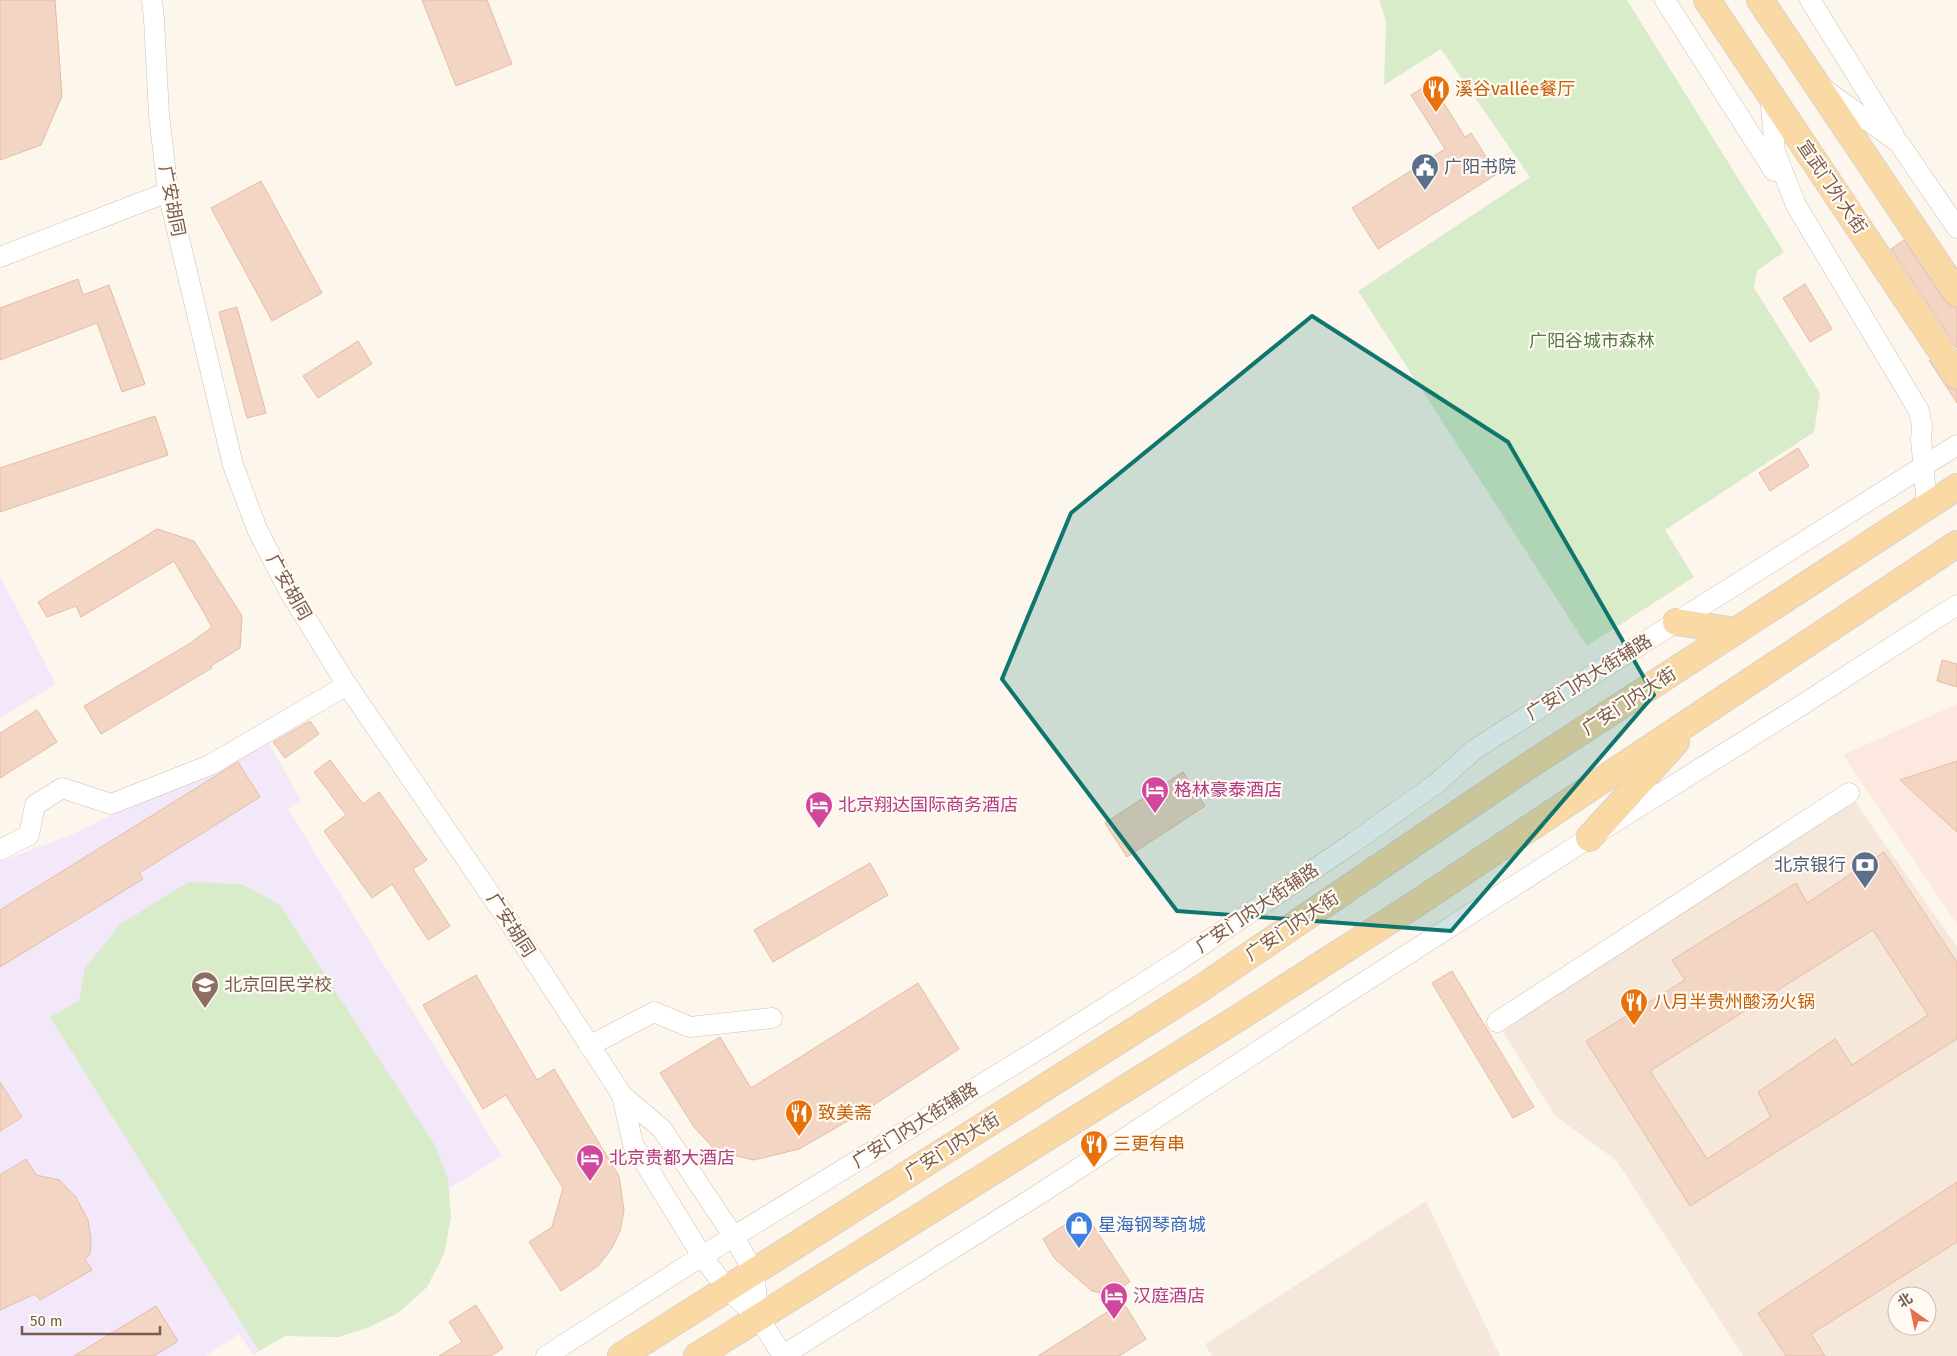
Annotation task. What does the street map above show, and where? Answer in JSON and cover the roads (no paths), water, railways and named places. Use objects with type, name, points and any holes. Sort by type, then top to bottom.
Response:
[{"type":"main road","name":"宣武门外大街","points":[[1706,0],[1957,375]]},
{"type":"main road","points":[[1760,0],[1957,293]]},
{"type":"main road","name":"广安门内大街","points":[[621,1356],[1200,989],[1525,768],[1957,487]]},
{"type":"main road","points":[[697,1356],[1243,1016],[1414,905],[1957,544]]},
{"type":"main road","points":[[1676,622],[1736,631]]},
{"type":"main road","points":[[1589,838],[1702,713]]},
{"type":"street","name":"广安胡同","points":[[152,0],[159,115],[168,192],[232,465],[257,529],[289,591],[347,685],[510,923],[622,1095],[662,1129],[734,1237],[754,1272]]},
{"type":"street","points":[[1665,0],[1796,205],[1919,411],[1922,426],[1921,439],[1927,506]]},
{"type":"street","points":[[1810,0],[1898,143],[1957,228]]},
{"type":"street","points":[[1816,83],[1898,143]]},
{"type":"street","points":[[1770,94],[1774,152],[1796,205]]},
{"type":"street","points":[[0,257],[168,192]]},
{"type":"street","points":[[1894,485],[1921,439]]},
{"type":"street","name":"广安门内大街辅路","points":[[546,1356],[702,1256],[1049,1043],[1178,961],[1430,789],[1475,749],[1957,445]]},
{"type":"street","points":[[754,1272],[760,1318],[783,1356],[1041,1193],[1589,838],[1794,710],[1957,605]]},
{"type":"street","points":[[0,850],[29,834],[35,806],[62,788],[111,804],[210,766],[347,685]]},
{"type":"street","points":[[1498,1022],[1849,793]]},
{"type":"street","points":[[589,1046],[654,1012],[690,1027],[772,1018]]},
{"type":"street","name":"广安胡同","points":[[622,1095],[633,1144],[702,1256],[728,1289],[760,1318]]},
{"type":"place","name":"溪谷vallée餐厅","points":[[1436,113]]},
{"type":"place","name":"广阳书院","points":[[1425,191]]},
{"type":"place","name":"格林豪泰酒店","points":[[1155,814]]},
{"type":"place","name":"北京翔达国际商务酒店","points":[[819,829]]},
{"type":"place","name":"北京银行","points":[[1865,889]]},
{"type":"place","name":"北京回民学校","points":[[205,1009]]},
{"type":"place","name":"八月半贵州酸汤火锅","points":[[1634,1026]]},
{"type":"place","name":"致美斋","points":[[799,1137]]},
{"type":"place","name":"三更有串","points":[[1094,1168]]},
{"type":"place","name":"北京贵都大酒店","points":[[590,1182]]},
{"type":"place","name":"星海钢琴商城","points":[[1079,1249]]},
{"type":"place","name":"汉庭酒店","points":[[1114,1320]]},
{"type":"park label","name":"广阳谷城市森林","points":[[1592,341]]}]
